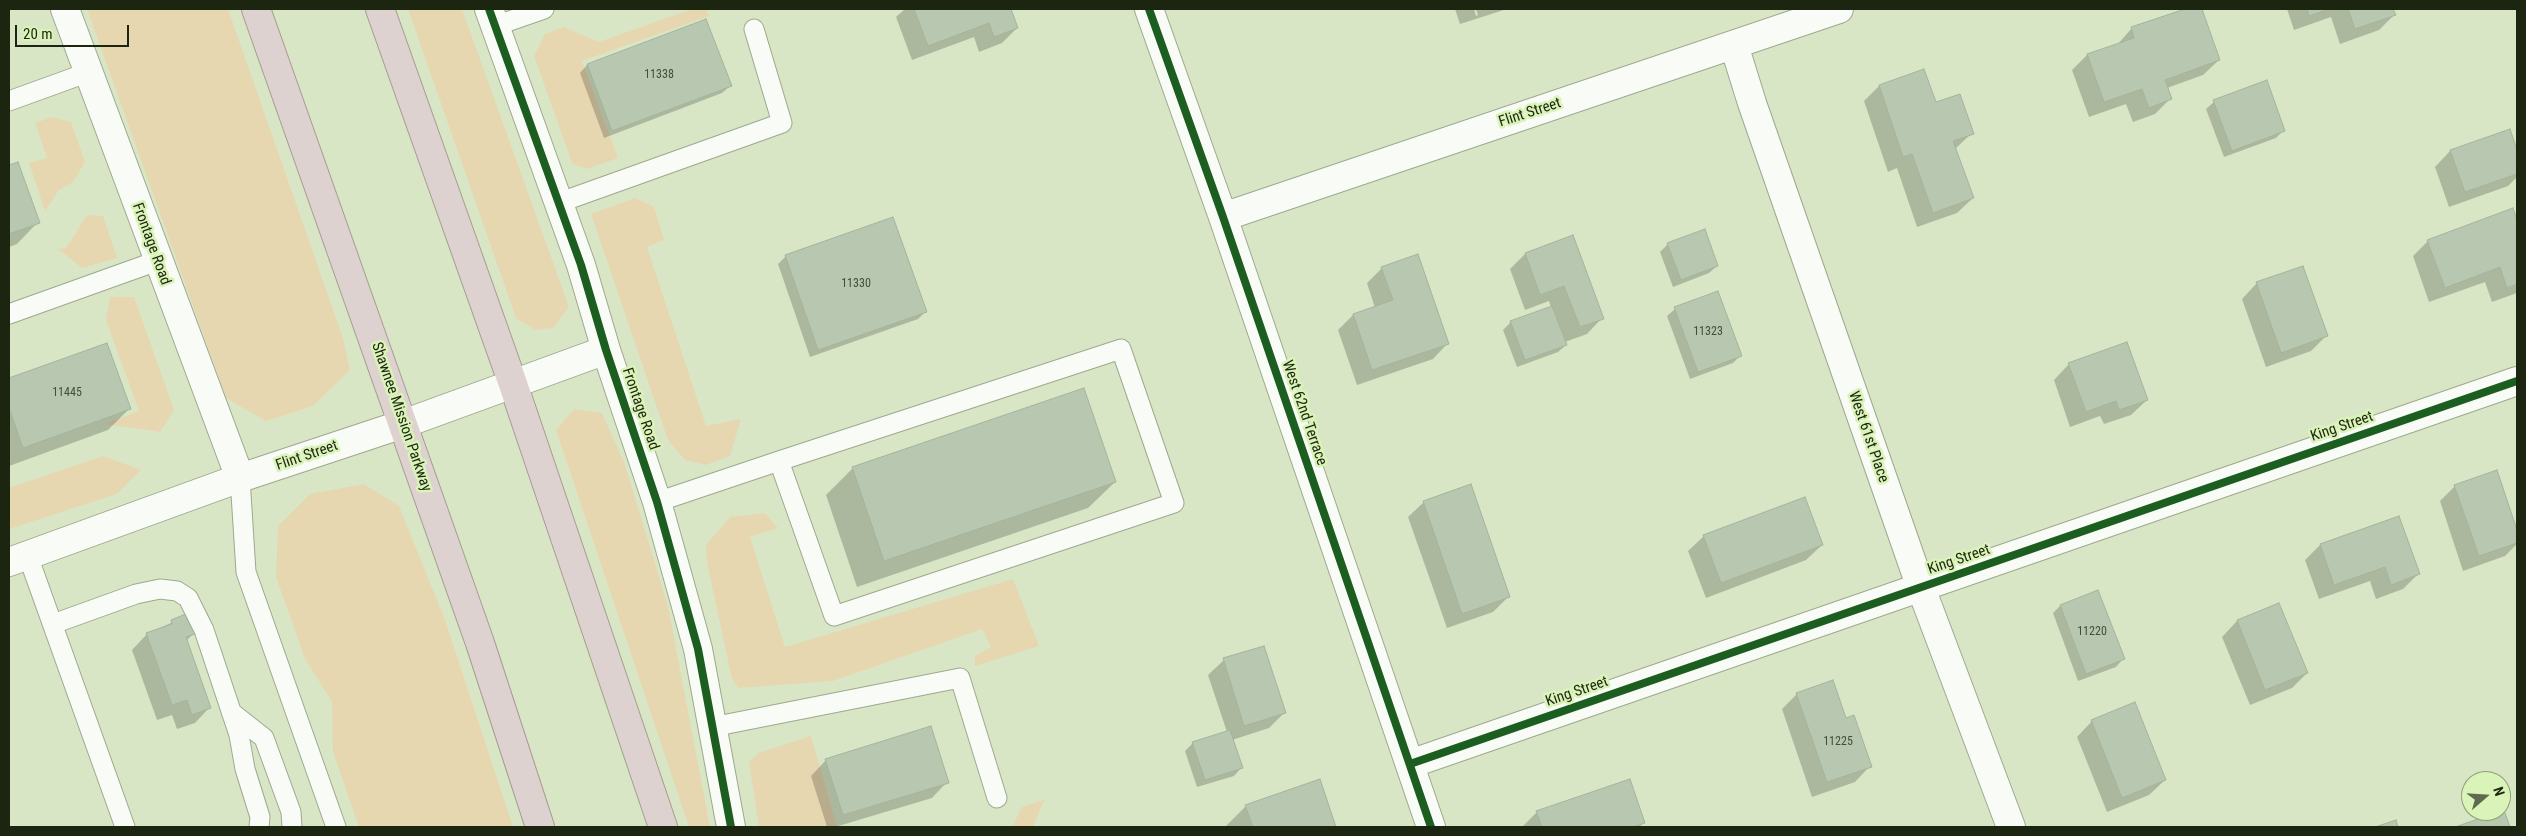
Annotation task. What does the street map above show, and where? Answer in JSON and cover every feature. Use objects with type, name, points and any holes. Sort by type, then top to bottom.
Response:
[{"type":"highway","name":"Shawnee Mission Parkway","points":[[256,9],[480,643],[540,827]]},
{"type":"highway","points":[[380,9],[513,384],[663,827]]},
{"type":"street","name":"Frontage Road","points":[[65,9],[157,261],[240,478]]},
{"type":"street","name":"West 62nd Terrace","points":[[1149,9],[1223,217],[1431,827]]},
{"type":"street","name":"Flint Street","points":[[1223,217],[1838,9]]},
{"type":"street","name":"Frontage Road","points":[[492,17],[581,265],[606,350],[658,502],[698,650],[731,827]]},
{"type":"street","name":"West 61st Place","points":[[1734,45],[1752,104],[1921,588],[2011,827]]},
{"type":"street","name":"Flint Street","points":[[18,559],[240,478],[403,424],[606,350]]},
{"type":"street","name":"King Street","points":[[1410,764],[2517,380]]},
{"type":"lane","points":[[492,17],[544,9]]},
{"type":"lane","points":[[558,203],[782,123],[754,29]]},
{"type":"lane","points":[[9,101],[88,72]]},
{"type":"lane","points":[[9,314],[157,261]]},
{"type":"lane","points":[[658,502],[779,461],[1121,349],[1174,503],[834,616],[779,461]]},
{"type":"lane","points":[[240,478],[246,572],[336,827]]},
{"type":"lane","points":[[18,559],[53,624],[125,827]]},
{"type":"lane","points":[[53,624],[136,594],[160,589],[177,591],[188,598],[195,608],[231,711],[260,817],[259,827]]},
{"type":"lane","points":[[712,727],[960,678],[997,798]]},
{"type":"lane","points":[[231,711],[264,738],[291,812],[292,827]]},
{"type":"shaded area","points":[[87,9],[228,9],[343,338],[350,370],[313,406],[266,421],[226,398]]},
{"type":"shaded area","points":[[408,9],[462,9],[569,307],[553,328],[535,330],[516,318]]},
{"type":"shaded area","points":[[692,9],[706,9],[709,16],[582,61],[618,158],[587,169],[572,163],[534,56],[545,34],[564,27],[599,42]]},
{"type":"shaded area","points":[[52,117],[71,122],[85,162],[73,182],[59,190],[45,211],[29,163],[47,158],[35,123]]},
{"type":"shaded area","points":[[635,198],[654,207],[664,240],[647,247],[706,426],[741,419],[730,456],[706,465],[685,460],[668,440],[591,214]]},
{"type":"shaded area","points":[[87,215],[103,216],[117,258],[82,268],[58,249],[66,248]]},
{"type":"shaded area","points":[[110,297],[134,297],[174,410],[160,432],[104,424],[139,411],[106,320]]},
{"type":"shaded area","points":[[574,409],[602,413],[624,462],[668,606],[710,827],[689,827],[556,430]]},
{"type":"shaded area","points":[[103,456],[141,470],[117,494],[9,529],[9,488]]},
{"type":"shaded area","points":[[364,484],[399,506],[445,620],[513,827],[359,827],[333,752],[332,702],[305,659],[276,577],[278,526],[310,494]]},
{"type":"shaded area","points":[[765,513],[778,528],[750,537],[785,647],[1013,579],[1039,646],[975,666],[975,656],[991,647],[982,629],[833,681],[738,688],[732,679],[707,563],[706,545],[730,517]]},
{"type":"shaded area","points":[[811,736],[837,827],[759,827],[749,762],[758,753]]},
{"type":"shaded area","points":[[1044,800],[1033,827],[1012,827],[1022,807]]},
{"type":"building","points":[[914,9],[1011,9],[1018,28],[994,37],[989,23],[928,46]]},
{"type":"building","points":[[2185,9],[2202,9],[2220,60],[2165,80],[2172,99],[2149,108],[2142,89],[2104,102],[2087,54],[2134,38],[2131,27]]},
{"type":"building","points":[[2307,9],[2329,9],[2309,16]]},
{"type":"building","points":[[2348,9],[2393,9],[2396,15],[2355,29]]},
{"type":"building","points":[[706,19],[732,86],[612,131],[587,64]]},
{"type":"building","points":[[1924,69],[1936,102],[1960,94],[1974,134],[1953,141],[1974,198],[1933,213],[1912,154],[1903,157],[1879,85]]},
{"type":"building","points":[[2267,80],[2285,131],[2232,151],[2213,100]]},
{"type":"building","points":[[2510,129],[2517,150],[2517,174],[2465,192],[2450,150]]},
{"type":"building","points":[[18,162],[40,223],[9,234],[9,165]]},
{"type":"building","points":[[2513,208],[2517,220],[2517,284],[2507,288],[2500,267],[2445,288],[2427,240]]},
{"type":"building","points":[[893,217],[927,312],[818,350],[785,255]]},
{"type":"building","points":[[1705,229],[1718,266],[1681,280],[1667,243]]},
{"type":"building","points":[[1573,235],[1604,319],[1580,327],[1564,286],[1540,295],[1525,253]]},
{"type":"building","points":[[1418,254],[1449,344],[1372,370],[1353,314],[1393,300],[1381,267]]},
{"type":"building","points":[[2303,266],[2328,336],[2281,353],[2256,282]]},
{"type":"building","points":[[1718,291],[1742,356],[1698,372],[1674,307]]},
{"type":"building","points":[[1552,306],[1567,345],[1525,360],[1510,321]]},
{"type":"building","points":[[2127,342],[2148,400],[2119,410],[2116,401],[2086,412],[2068,363]]},
{"type":"building","points":[[107,343],[131,409],[23,448],[9,408],[9,378]]},
{"type":"building","points":[[1084,388],[1116,482],[884,561],[852,467]]},
{"type":"building","points":[[2497,470],[2517,530],[2517,543],[2479,556],[2454,485]]},
{"type":"building","points":[[1471,484],[1510,597],[1462,614],[1423,501]]},
{"type":"building","points":[[1805,497],[1823,545],[1721,583],[1703,535]]},
{"type":"building","points":[[2399,516],[2420,574],[2391,585],[2385,567],[2334,585],[2320,544]]},
{"type":"building","points":[[2098,590],[2125,659],[2086,674],[2060,605]]},
{"type":"building","points":[[2279,603],[2308,673],[2265,690],[2237,620]]},
{"type":"building","points":[[188,613],[195,634],[186,637],[211,708],[192,715],[187,700],[172,705],[146,633],[172,624],[171,620]]},
{"type":"building","points":[[1264,646],[1286,713],[1244,726],[1223,658]]},
{"type":"building","points":[[1833,680],[1846,718],[1854,715],[1872,767],[1827,782],[1796,693]]},
{"type":"building","points":[[2135,702],[2166,780],[2122,798],[2091,720]]},
{"type":"building","points":[[931,726],[949,783],[843,815],[825,759]]},
{"type":"building","points":[[1230,730],[1243,768],[1205,780],[1192,742]]},
{"type":"building","points":[[1320,779],[1336,827],[1253,827],[1245,805]]},
{"type":"building","points":[[1630,779],[1645,823],[1633,827],[1542,827],[1536,811]]},
{"type":"building","points":[[2396,820],[2398,827],[2375,827]]},
{"type":"building","points":[[2472,821],[2508,821],[2510,827],[2455,827]]},
{"type":"cycle path","points":[[489,9],[581,265],[606,350],[657,502],[698,649],[731,827]]},
{"type":"cycle path","points":[[1149,9],[1223,217],[1431,827]]},
{"type":"cycle path","points":[[1410,764],[2517,381]]}]
